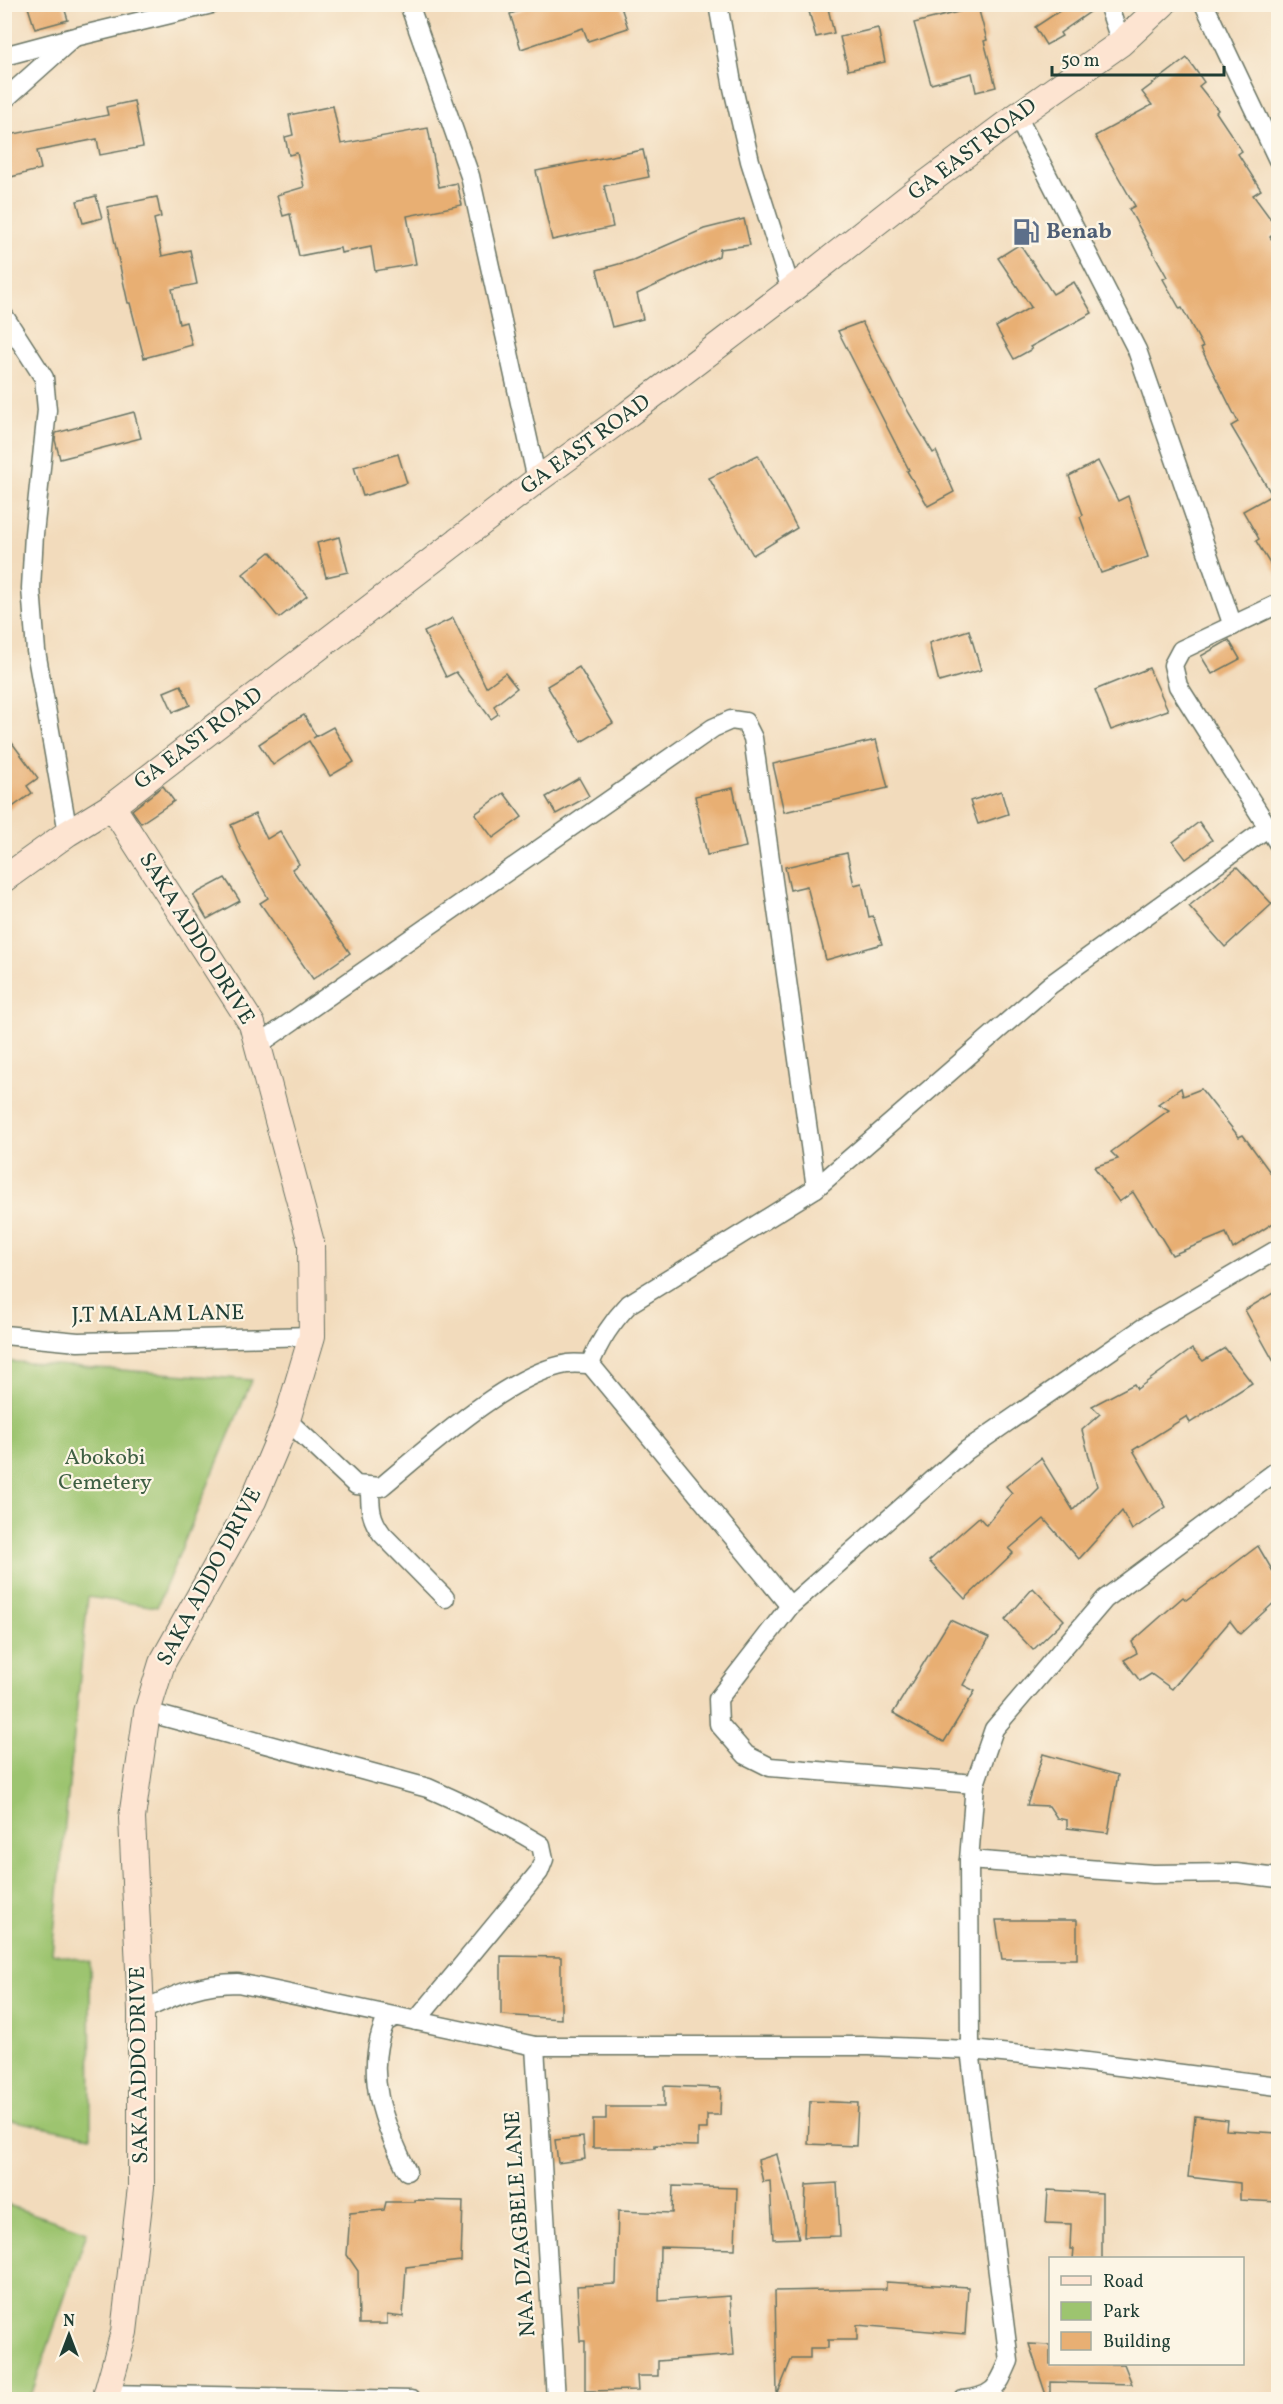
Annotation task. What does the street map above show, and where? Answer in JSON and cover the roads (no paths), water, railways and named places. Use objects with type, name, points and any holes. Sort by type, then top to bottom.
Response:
[{"type":"street","points":[[4,56],[75,36],[212,4]]},
{"type":"street","points":[[409,4],[470,176],[537,480]]},
{"type":"street","points":[[718,4],[733,88],[750,161],[791,290]]},
{"type":"street","points":[[1108,4],[1121,43]]},
{"type":"street","name":"GA EAST ROAD","points":[[4,879],[68,833],[111,806],[537,480],[791,290],[919,189],[1121,43],[1163,4]]},
{"type":"street","points":[[1204,4],[1278,160]]},
{"type":"street","points":[[4,100],[75,36]]},
{"type":"street","points":[[1017,116],[1137,350],[1233,626]]},
{"type":"street","points":[[4,316],[44,378],[47,410],[34,534],[31,588],[36,651],[68,833]]},
{"type":"street","points":[[1278,604],[1181,650],[1173,666],[1178,686],[1278,843]]},
{"type":"street","points":[[258,1045],[713,728],[731,720],[745,722],[753,738],[816,1188]]},
{"type":"street","name":"SAKA ADDO DRIVE","points":[[106,2397],[124,2332],[141,2187],[141,2011],[132,1818],[147,1712],[162,1663],[253,1502],[287,1420],[312,1336],[311,1243],[252,1024],[111,806]]},
{"type":"street","points":[[590,1364],[612,1322],[629,1304],[816,1188],[1050,985],[1268,828]]},
{"type":"street","points":[[975,1784],[770,1767],[746,1755],[719,1724],[718,1698],[790,1606],[967,1450],[1143,1328],[1278,1249]]},
{"type":"street","name":"J.T MALAM LANE","points":[[4,1335],[78,1342],[312,1336]]},
{"type":"street","points":[[287,1420],[356,1485],[370,1488],[381,1487],[468,1416],[528,1378],[551,1368],[569,1364],[590,1364]]},
{"type":"street","points":[[590,1364],[790,1606]]},
{"type":"street","points":[[963,2400],[979,2398],[997,2388],[1009,2361],[970,2050],[969,1860],[975,1784],[994,1729],[1105,1599],[1278,1470]]},
{"type":"street","points":[[370,1488],[370,1511],[373,1522],[445,1598]]},
{"type":"street","points":[[147,1712],[428,1788],[490,1817],[541,1845],[544,1858],[539,1872],[416,2021]]},
{"type":"street","points":[[969,1860],[1153,1874],[1236,1873],[1278,1878]]},
{"type":"street","points":[[141,2011],[193,1988],[219,1983],[238,1983],[535,2046],[869,2046],[970,2050],[1063,2059],[1278,2086]]},
{"type":"street","points":[[395,2017],[385,2022],[379,2037],[377,2095],[390,2135],[407,2170]]},
{"type":"street","name":"NAA DZAGBELE LANE","points":[[535,2046],[556,2400]]},
{"type":"street","points":[[106,2397],[411,2400]]},
{"type":"place","name":"Benab","points":[[1026,232]]},
{"type":"park label","name":"Abokobi Cemetery","points":[[105,1470]]}]
